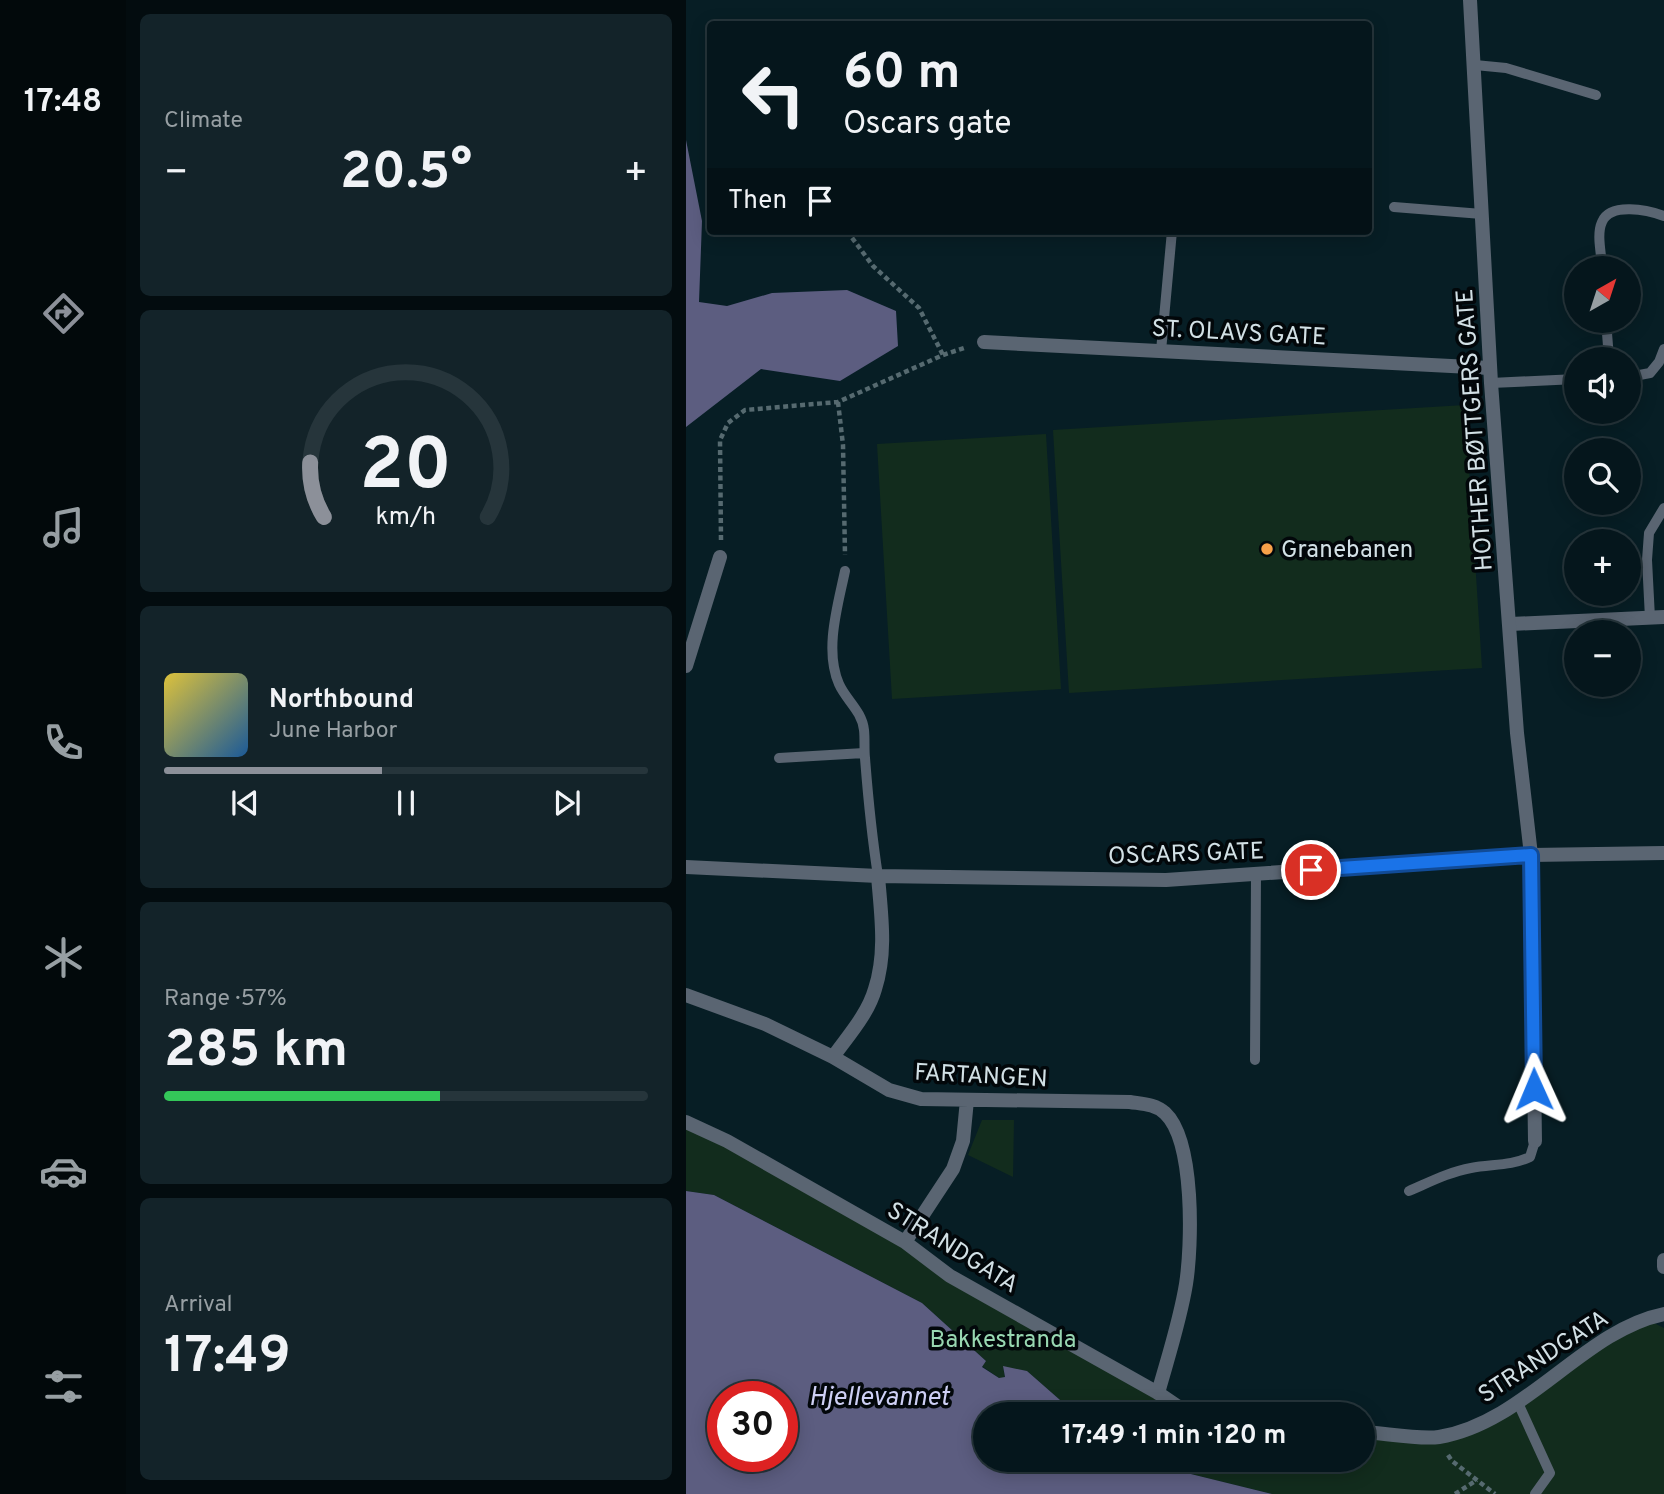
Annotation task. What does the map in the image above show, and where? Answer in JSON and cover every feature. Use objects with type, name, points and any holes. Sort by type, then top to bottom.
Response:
[{"type":"street","name":"HOTHER BØTTGERS GATE","points":[[1470,0],[1491,376],[1517,733],[1531,855],[1535,1141]]},
{"type":"street","name":"ST. OLAVS GATE","points":[[984,342],[1161,351],[1491,376]]},
{"type":"street","points":[[686,666],[720,557]]},
{"type":"street","points":[[1511,624],[1657,618]]},
{"type":"street","name":"OSCARS GATE","points":[[686,867],[878,876],[1166,880],[1531,855],[1664,853]]},
{"type":"street","points":[[833,1057],[861,1018],[875,990],[883,939],[878,876]]},
{"type":"street","name":"FARTANGEN","points":[[686,995],[765,1024],[833,1057],[889,1090],[921,1098],[1130,1102],[1151,1105],[1166,1114],[1180,1138],[1187,1168],[1189,1216],[1186,1283],[1157,1393]]},
{"type":"street","points":[[905,1242],[953,1169],[963,1141],[967,1100]]},
{"type":"street","name":"STRANDGATA","points":[[686,1122],[727,1141],[905,1242],[950,1276],[1171,1402]]},
{"type":"street","points":[[1664,1260],[1664,1268]]},
{"type":"street","name":"STRANDGATA","points":[[1375,1433],[1437,1438],[1477,1425],[1518,1403],[1599,1345],[1644,1318],[1664,1314]]},
{"type":"lane","points":[[1475,65],[1506,68],[1596,95]]},
{"type":"lane","points":[[1394,207],[1482,214]]},
{"type":"lane","points":[[1601,256],[1602,222],[1610,212],[1632,209],[1664,216]]},
{"type":"lane","points":[[1161,351],[1171,235]]},
{"type":"lane","points":[[1641,375],[1650,373],[1659,362],[1664,349]]},
{"type":"lane","points":[[1491,376],[1564,379]]},
{"type":"lane","points":[[1657,618],[1647,560],[1649,533],[1664,508]]},
{"type":"lane","points":[[845,571],[835,621],[835,669],[841,688],[859,714],[864,729],[864,753],[878,876]]},
{"type":"lane","points":[[779,758],[864,753]]},
{"type":"lane","points":[[1255,1060],[1256,874]]},
{"type":"lane","points":[[1409,1191],[1451,1172],[1520,1162],[1530,1157],[1535,1141]]},
{"type":"lane","points":[[1518,1403],[1550,1473],[1535,1494]]},
{"type":"path","points":[[850,235],[873,266],[919,308],[943,355]]},
{"type":"path","points":[[720,557],[720,440],[728,423],[745,410],[838,402],[943,355],[984,342]]},
{"type":"path","points":[[838,402],[843,445],[845,571]]},
{"type":"path","points":[[1437,1438],[1451,1461],[1496,1494]]},
{"type":"path","points":[[1455,1494],[1477,1480]]},
{"type":"green space","name":"Granebanen","points":[[1465,405],[1482,668],[1069,693],[1053,430]]},
{"type":"green space","points":[[1046,434],[1061,689],[892,699],[877,444]]},
{"type":"green space","points":[[982,1120],[1014,1120],[1013,1177],[968,1155]]},
{"type":"green space","name":"Bakkestranda","points":[[686,1126],[727,1141],[1174,1402],[1062,1402],[1027,1371],[1003,1367],[1005,1378],[999,1378],[982,1366],[986,1361],[922,1303],[714,1195],[686,1191]]},
{"type":"green space","points":[[1644,1318],[1664,1328],[1664,1494],[1272,1494],[1183,1472],[1375,1472],[1375,1433],[1437,1438],[1518,1403]]},
{"type":"water","points":[[686,140],[702,221],[699,302],[727,306],[772,293],[847,290],[896,311],[898,346],[840,381],[761,369],[686,427]]},
{"type":"water","name":"Hjellevannet","points":[[686,1191],[714,1195],[922,1303],[986,1361],[982,1367],[999,1378],[1005,1377],[1003,1366],[1027,1371],[1062,1402],[973,1402],[973,1472],[1183,1472],[1272,1494],[686,1494]]},
{"type":"place","name":"Granebanen","points":[[1267,549]]},
{"type":"route","points":[[1311,870],[1531,855],[1534,1089]]}]
